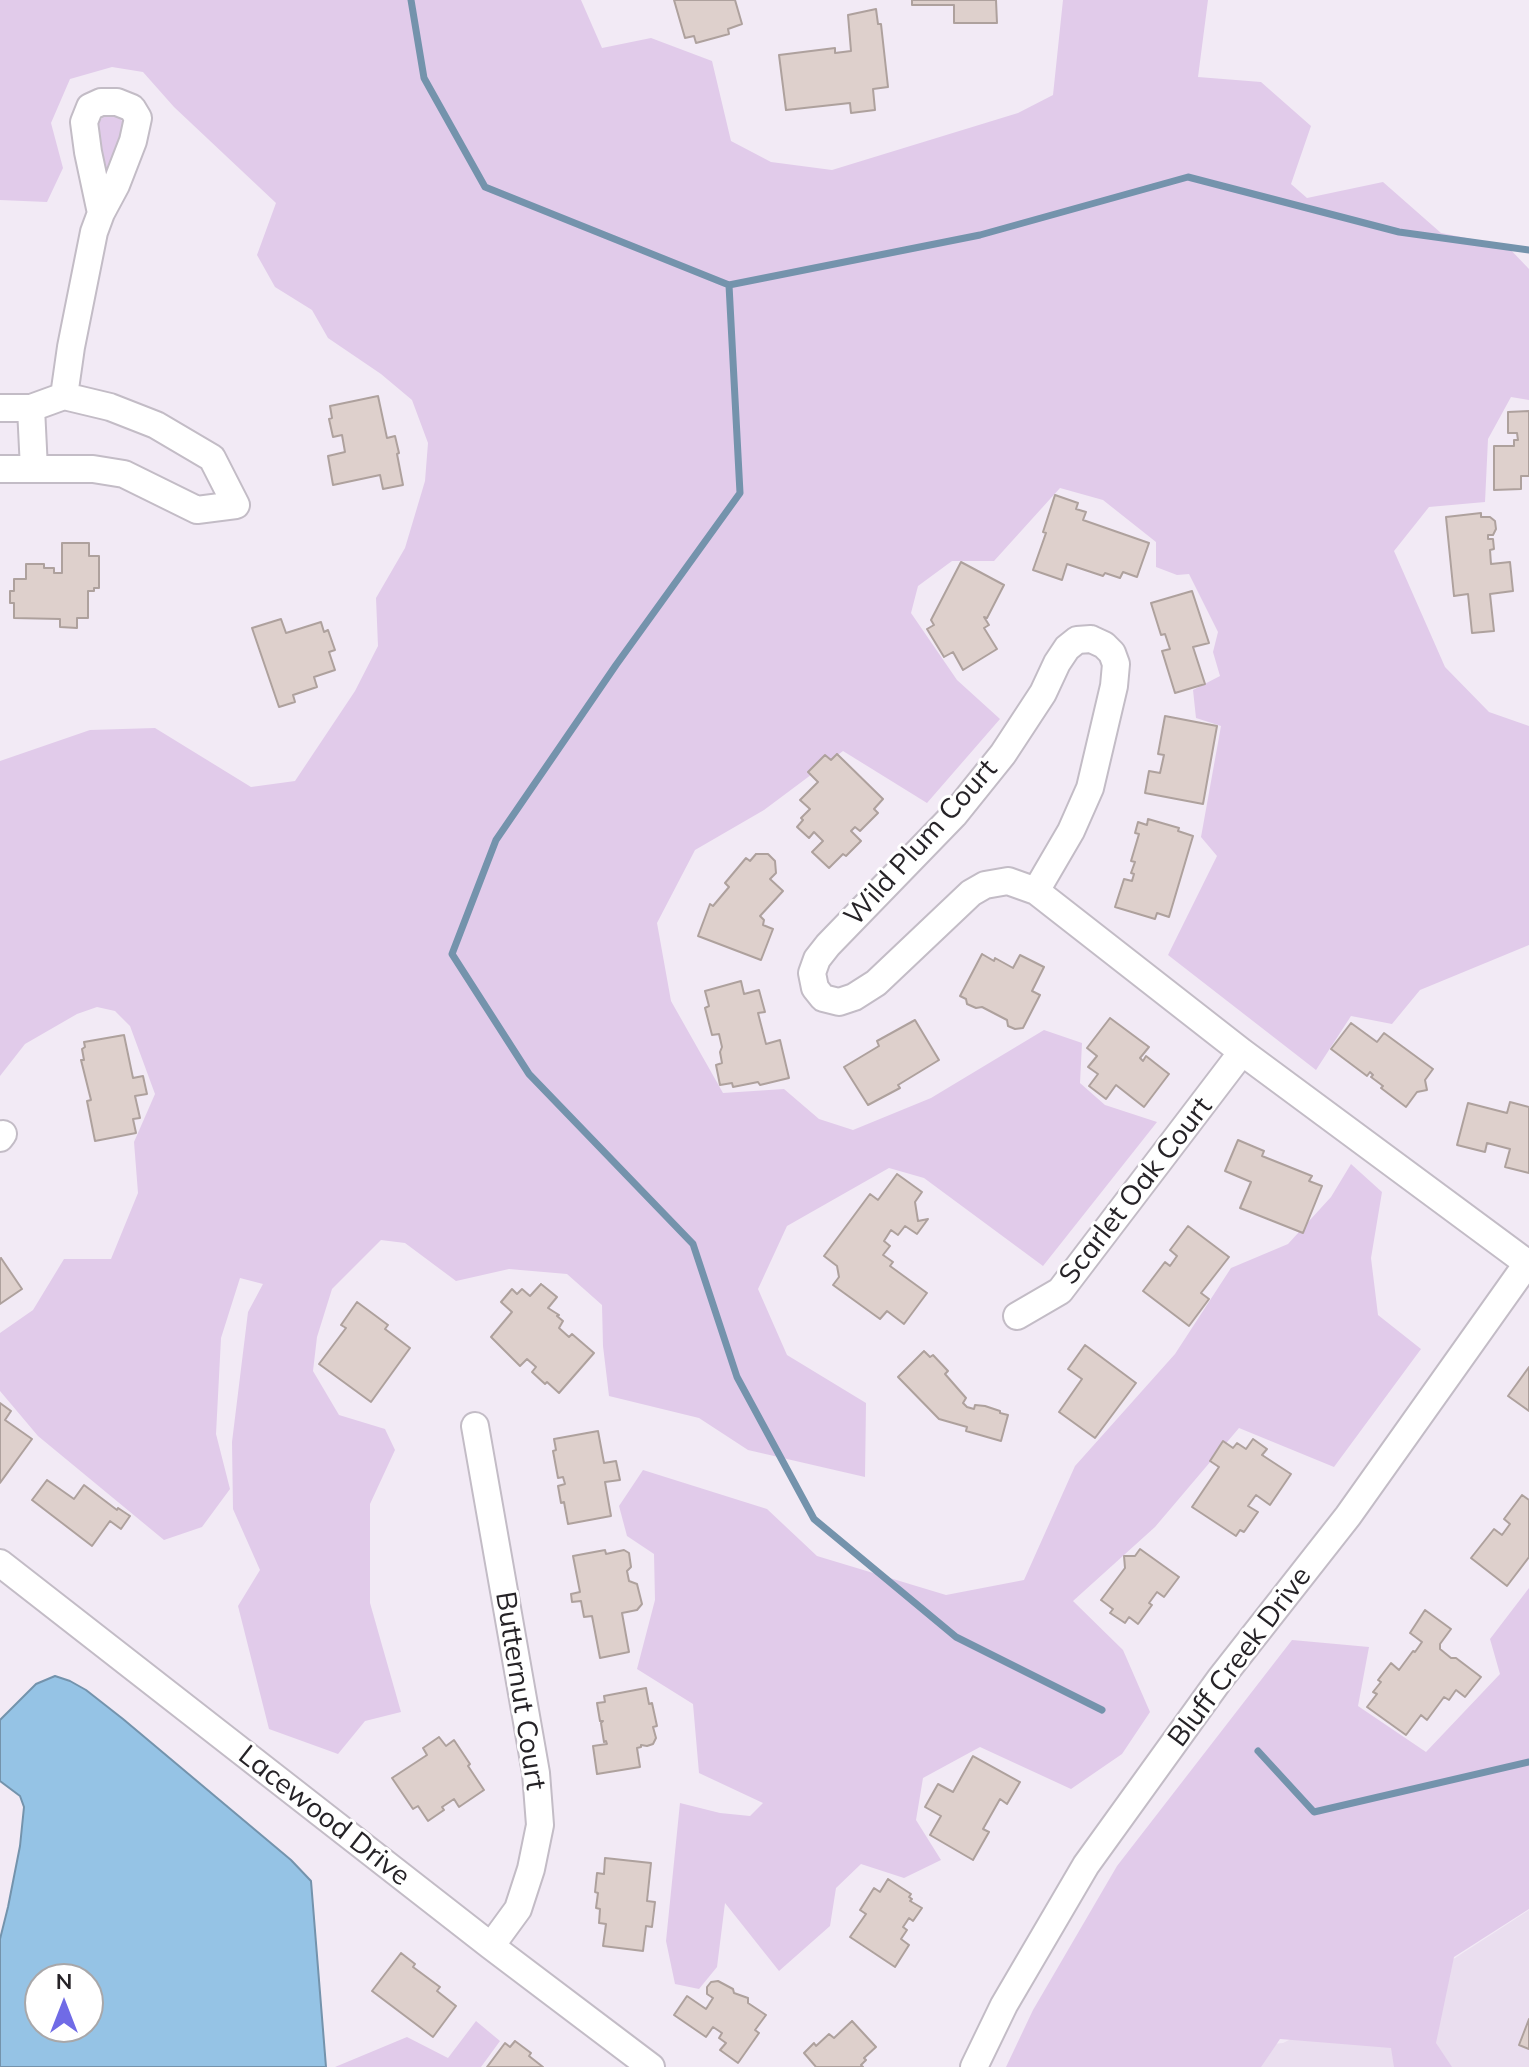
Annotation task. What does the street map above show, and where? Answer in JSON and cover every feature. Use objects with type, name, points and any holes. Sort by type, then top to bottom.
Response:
[{"type":"street","points":[[64,396],[94,232],[101,213]]},
{"type":"street","points":[[0,408],[31,408],[64,396],[110,407],[156,425],[212,458],[236,505],[197,510],[124,474],[93,469],[0,469]]},
{"type":"street","points":[[31,408],[34,469]]},
{"type":"street","name":"Wild Plum Court","points":[[1036,891],[1071,831],[1090,788],[1114,686],[1116,664],[1112,653],[1091,639],[1077,640],[1067,648],[1043,693],[1003,754],[954,815],[828,945],[817,959],[812,973],[815,988],[823,998],[839,1002],[854,997],[876,983],[971,893],[985,885],[1008,881],[1036,891],[1242,1052],[1528,1262]]},
{"type":"street","name":"Scarlet Oak Court","points":[[1017,1316],[1060,1291],[1242,1052]]},
{"type":"street","name":"Bluff Creek Drive","points":[[974,2067],[1004,2005],[1086,1865],[1220,1679],[1348,1516],[1528,1262]]},
{"type":"street","name":"Butternut Court","points":[[475,1426],[536,1773],[540,1825],[531,1869],[518,1909],[491,1946]]},
{"type":"street","name":"Lacewood Drive","points":[[0,1563],[651,2067]]},
{"type":"shaded area","points":[[0,0],[581,0],[602,48],[651,38],[712,61],[731,141],[771,162],[832,170],[1018,113],[1053,95],[1063,0],[1208,0],[1198,77],[1261,82],[1311,126],[1291,184],[1307,198],[1383,182],[1441,233],[1507,246],[1529,269],[1529,400],[1511,397],[1488,439],[1485,502],[1429,507],[1394,551],[1445,667],[1489,712],[1529,726],[1529,945],[1420,990],[1392,1024],[1351,1016],[1316,1070],[1168,955],[1217,856],[1201,837],[1221,726],[1196,718],[1193,690],[1220,676],[1213,652],[1218,632],[1189,574],[1177,575],[1156,567],[1156,542],[1103,500],[1060,488],[994,561],[952,561],[918,586],[911,613],[957,680],[1000,719],[927,803],[843,751],[764,810],[695,850],[657,923],[671,1001],[723,1093],[784,1089],[819,1119],[853,1130],[931,1098],[1044,1030],[1082,1043],[1080,1083],[1105,1105],[1157,1122],[1043,1266],[924,1178],[889,1168],[787,1226],[758,1289],[787,1355],[866,1403],[865,1477],[748,1450],[699,1418],[609,1396],[602,1305],[567,1274],[509,1269],[456,1281],[405,1243],[381,1240],[332,1289],[317,1337],[313,1371],[339,1415],[385,1429],[395,1450],[370,1504],[370,1603],[401,1712],[365,1721],[338,1754],[269,1729],[238,1606],[260,1570],[233,1509],[232,1442],[248,1312],[263,1284],[240,1278],[221,1338],[216,1434],[230,1489],[202,1527],[164,1540],[38,1436],[0,1391],[0,1333],[33,1310],[64,1259],[111,1259],[138,1193],[134,1142],[155,1094],[130,1026],[115,1011],[97,1007],[77,1014],[25,1044],[0,1076],[0,761],[90,730],[155,728],[251,787],[295,781],[355,691],[378,646],[376,598],[405,548],[425,481],[428,443],[412,400],[381,374],[328,338],[312,310],[275,287],[257,255],[276,203],[174,107],[143,72],[112,67],[70,79],[51,123],[63,168],[47,202],[0,200]]},
{"type":"shaded area","points":[[111,113],[125,125],[111,171],[107,171],[96,125]]},
{"type":"shaded area","points":[[1351,1164],[1382,1192],[1371,1258],[1378,1315],[1421,1349],[1334,1467],[1239,1428],[1155,1527],[1073,1601],[1123,1650],[1150,1712],[1122,1754],[1071,1789],[980,1747],[923,1778],[916,1820],[941,1860],[904,1878],[861,1864],[836,1888],[830,1926],[779,1971],[725,1903],[717,1967],[699,1989],[675,1984],[666,1941],[680,1803],[720,1813],[750,1816],[763,1803],[699,1773],[693,1704],[637,1669],[655,1600],[654,1554],[627,1536],[619,1506],[643,1470],[767,1509],[817,1556],[946,1595],[1024,1580],[1075,1466],[1175,1354],[1231,1268],[1288,1244],[1331,1197]]},
{"type":"shaded area","points":[[1529,1588],[1529,1909],[1454,1957],[1436,2043],[1452,2067],[1394,2067],[1391,2048],[1280,2039],[1261,2067],[1006,2067],[1033,2010],[1117,1866],[1292,1640],[1369,1647],[1358,1706],[1426,1752],[1500,1674],[1490,1639]]},
{"type":"shaded area","points":[[1529,1910],[1529,2067],[1026,2067],[1283,2043],[1455,1958]]},
{"type":"shaded area","points":[[476,2021],[500,2041],[481,2067],[335,2067],[407,2037],[448,2058]]},
{"type":"water","points":[[55,1676],[70,1681],[123,1719],[291,1860],[311,1881],[326,2067],[0,2067],[0,1939],[20,1846],[24,1807],[20,1796],[0,1781],[0,1720],[36,1684]]},
{"type":"building","points":[[674,0],[735,0],[742,24],[728,29],[729,34],[696,43],[694,36],[685,38]]},
{"type":"building","points":[[912,0],[996,0],[997,23],[954,23],[954,5],[912,5]]},
{"type":"building","points":[[876,9],[878,24],[881,24],[888,87],[873,89],[875,110],[851,113],[850,103],[786,110],[779,55],[835,48],[835,53],[851,51],[848,15]]},
{"type":"building","points":[[378,396],[387,438],[395,436],[403,485],[383,489],[380,475],[333,485],[328,456],[345,452],[342,435],[333,437],[330,406]]},
{"type":"building","points":[[1529,411],[1529,476],[1521,476],[1521,489],[1494,490],[1494,446],[1514,446],[1514,440],[1518,440],[1517,433],[1508,433],[1508,412]]},
{"type":"building","points":[[1055,495],[1078,503],[1076,509],[1086,512],[1083,520],[1149,543],[1137,577],[1123,572],[1120,578],[1105,573],[1103,576],[1067,564],[1062,580],[1033,570]]},
{"type":"building","points":[[1481,513],[1481,517],[1490,517],[1495,521],[1493,535],[1488,535],[1488,539],[1493,539],[1491,564],[1510,562],[1513,591],[1490,594],[1494,631],[1472,633],[1468,594],[1454,596],[1446,517]]},
{"type":"building","points":[[62,543],[89,543],[89,556],[99,556],[99,588],[88,591],[88,618],[77,618],[77,628],[60,627],[60,619],[14,618],[10,591],[14,591],[14,579],[26,579],[26,564],[44,564],[44,568],[54,568],[54,573],[62,573]]},
{"type":"building","points":[[961,562],[1004,585],[987,618],[984,617],[989,625],[984,628],[997,649],[963,670],[953,652],[944,657],[927,629],[934,625],[931,620]]},
{"type":"building","points":[[1192,591],[1209,643],[1193,647],[1205,684],[1175,693],[1162,651],[1170,649],[1165,634],[1161,635],[1151,603]]},
{"type":"building","points":[[281,619],[286,633],[321,622],[324,632],[328,630],[335,650],[329,652],[335,670],[314,677],[317,687],[293,695],[295,702],[279,707],[252,628]]},
{"type":"building","points":[[1165,716],[1217,726],[1203,804],[1145,793],[1149,771],[1160,773],[1164,755],[1158,754]]},
{"type":"building","points":[[837,754],[883,799],[874,809],[878,813],[860,831],[855,827],[851,831],[861,841],[829,868],[812,852],[823,841],[814,832],[809,838],[797,827],[810,809],[800,800],[818,782],[808,772],[825,755],[831,760]]},
{"type":"building","points":[[1148,819],[1179,828],[1178,831],[1193,836],[1169,917],[1157,913],[1155,919],[1115,907],[1124,879],[1132,881],[1134,874],[1131,873],[1135,862],[1131,861],[1139,834],[1135,833],[1138,822],[1147,825]]},
{"type":"building","points":[[756,854],[768,854],[775,861],[776,873],[770,879],[783,891],[760,916],[764,920],[763,925],[773,929],[761,960],[698,936],[710,904],[713,906],[729,887],[725,883],[746,858],[750,861]]},
{"type":"building","points":[[982,954],[1013,968],[1020,955],[1044,967],[1032,991],[1040,995],[1023,1028],[1008,1026],[1007,1020],[982,1007],[967,1004],[966,999],[960,996]]},
{"type":"building","points":[[741,981],[744,994],[759,990],[765,1012],[758,1013],[766,1044],[780,1040],[789,1078],[760,1085],[758,1082],[733,1087],[732,1083],[720,1085],[716,1065],[722,1063],[722,1047],[719,1034],[712,1035],[705,1008],[709,1006],[705,991]]},
{"type":"building","points":[[1110,1018],[1149,1047],[1140,1058],[1143,1061],[1146,1056],[1169,1074],[1144,1107],[1116,1085],[1106,1099],[1089,1086],[1098,1074],[1088,1067],[1097,1056],[1087,1048]]},
{"type":"building","points":[[915,1020],[939,1060],[898,1085],[900,1088],[868,1105],[844,1067],[879,1046],[877,1041]]},
{"type":"building","points":[[1351,1023],[1377,1042],[1384,1033],[1433,1069],[1425,1080],[1427,1090],[1417,1092],[1406,1107],[1381,1088],[1383,1086],[1371,1077],[1370,1072],[1367,1076],[1331,1049]]},
{"type":"building","points":[[124,1035],[133,1078],[143,1076],[147,1094],[135,1096],[140,1118],[133,1119],[136,1133],[95,1141],[87,1101],[91,1100],[81,1060],[84,1060],[82,1049],[84,1042]]},
{"type":"building","points":[[1510,1102],[1529,1107],[1529,1173],[1505,1167],[1510,1149],[1487,1143],[1485,1152],[1457,1145],[1468,1103],[1507,1113]]},
{"type":"building","points":[[1238,1140],[1264,1151],[1262,1156],[1312,1176],[1309,1181],[1322,1186],[1303,1233],[1240,1208],[1251,1182],[1225,1171]]},
{"type":"building","points":[[897,1174],[922,1192],[915,1202],[918,1221],[928,1219],[917,1234],[905,1226],[898,1235],[891,1230],[884,1241],[890,1246],[883,1255],[893,1262],[890,1266],[927,1293],[904,1324],[887,1311],[880,1319],[833,1285],[839,1277],[837,1266],[824,1256],[870,1194],[878,1200]]},
{"type":"building","points":[[1188,1226],[1229,1257],[1201,1293],[1209,1299],[1189,1326],[1143,1291],[1165,1262],[1170,1266],[1177,1256],[1170,1250]]},
{"type":"building","points":[[0,1259],[22,1289],[0,1304]]},
{"type":"building","points":[[541,1284],[557,1297],[548,1308],[563,1321],[559,1328],[569,1337],[572,1334],[594,1353],[559,1393],[532,1372],[536,1367],[527,1359],[520,1366],[491,1337],[512,1312],[501,1302],[512,1289],[517,1294],[522,1289],[530,1296]]},
{"type":"building","points":[[357,1302],[388,1325],[385,1329],[410,1348],[371,1402],[319,1364],[346,1328],[341,1325]]},
{"type":"building","points":[[1085,1345],[1136,1383],[1095,1438],[1059,1412],[1082,1379],[1068,1369]]},
{"type":"building","points":[[924,1351],[930,1357],[933,1355],[948,1371],[945,1374],[966,1398],[963,1403],[967,1407],[985,1406],[1008,1415],[1001,1441],[939,1419],[898,1377]]},
{"type":"building","points":[[1529,1367],[1529,1411],[1508,1396]]},
{"type":"building","points":[[0,1403],[11,1411],[5,1420],[32,1439],[0,1483]]},
{"type":"building","points":[[598,1431],[604,1463],[616,1461],[620,1480],[605,1482],[611,1516],[568,1524],[558,1486],[565,1484],[563,1477],[558,1478],[554,1439]]},
{"type":"building","points":[[1253,1439],[1267,1449],[1262,1455],[1291,1474],[1270,1505],[1256,1495],[1248,1506],[1258,1512],[1244,1532],[1240,1530],[1236,1536],[1192,1507],[1219,1467],[1210,1461],[1223,1441],[1233,1448],[1237,1443],[1246,1449]]},
{"type":"building","points":[[47,1480],[74,1499],[84,1485],[130,1516],[121,1529],[110,1521],[92,1546],[32,1500]]},
{"type":"building","points":[[1522,1495],[1529,1500],[1529,1557],[1507,1586],[1471,1558],[1494,1529],[1502,1535],[1510,1524],[1504,1519]]},
{"type":"building","points":[[1140,1549],[1179,1577],[1164,1597],[1157,1592],[1138,1624],[1129,1617],[1125,1623],[1110,1613],[1113,1609],[1101,1600],[1125,1568],[1124,1556],[1135,1556]]},
{"type":"building","points":[[605,1550],[606,1554],[624,1550],[629,1553],[629,1581],[637,1584],[642,1604],[637,1610],[622,1613],[629,1652],[600,1658],[592,1616],[584,1617],[581,1601],[572,1602],[571,1594],[580,1592],[573,1556]]},
{"type":"building","points":[[1425,1610],[1451,1629],[1440,1644],[1440,1649],[1481,1677],[1465,1697],[1456,1690],[1449,1700],[1444,1697],[1427,1720],[1421,1715],[1406,1735],[1367,1707],[1377,1694],[1373,1692],[1381,1682],[1378,1680],[1391,1663],[1399,1670],[1422,1642],[1410,1633]]},
{"type":"building","points":[[646,1688],[657,1726],[653,1727],[656,1738],[653,1744],[637,1748],[640,1767],[597,1774],[593,1746],[607,1744],[604,1742],[603,1721],[600,1721],[597,1703],[605,1702],[604,1696]]},
{"type":"building","points":[[439,1737],[446,1746],[454,1740],[484,1790],[459,1807],[454,1799],[428,1821],[418,1806],[413,1809],[392,1778],[427,1755],[423,1748]]},
{"type":"building","points":[[973,1756],[1020,1782],[1007,1804],[1000,1799],[983,1829],[989,1832],[973,1860],[930,1835],[941,1816],[925,1807],[938,1784],[953,1792]]},
{"type":"building","points":[[605,1858],[651,1863],[647,1901],[655,1902],[652,1927],[646,1926],[643,1951],[603,1946],[606,1924],[599,1923],[600,1909],[596,1908],[598,1893],[595,1892],[597,1873],[604,1874]]},
{"type":"building","points":[[888,1879],[911,1894],[910,1901],[922,1908],[913,1921],[909,1918],[903,1927],[907,1930],[901,1939],[909,1945],[895,1967],[850,1937],[866,1914],[860,1910],[874,1888],[880,1892]]},
{"type":"building","points":[[401,1953],[415,1964],[413,1967],[440,1987],[437,1991],[456,2006],[433,2037],[372,1991]]},
{"type":"building","points":[[718,1981],[733,1989],[734,1993],[748,1998],[748,2003],[766,2015],[755,2030],[759,2033],[738,2063],[720,2050],[726,2043],[719,2038],[722,2033],[713,2027],[706,2037],[674,2015],[687,1996],[706,2009],[713,1998],[707,1994],[707,1987],[711,1982]]},
{"type":"building","points":[[1529,2019],[1529,2049],[1519,2045]]},
{"type":"building","points":[[852,2021],[876,2047],[864,2058],[863,2067],[816,2067],[804,2053],[829,2034],[834,2038]]},
{"type":"building","points":[[515,2041],[543,2067],[487,2067],[505,2043],[510,2047]]},
{"type":"waterway","points":[[411,0],[424,78],[485,187],[729,285],[740,493],[616,665],[496,840],[452,954],[529,1074],[693,1244],[737,1377],[814,1519],[956,1637],[1102,1710]]},
{"type":"waterway","points":[[729,285],[980,235],[1188,177],[1399,232],[1529,250]]},
{"type":"waterway","points":[[1258,1751],[1314,1812],[1529,1762]]}]
